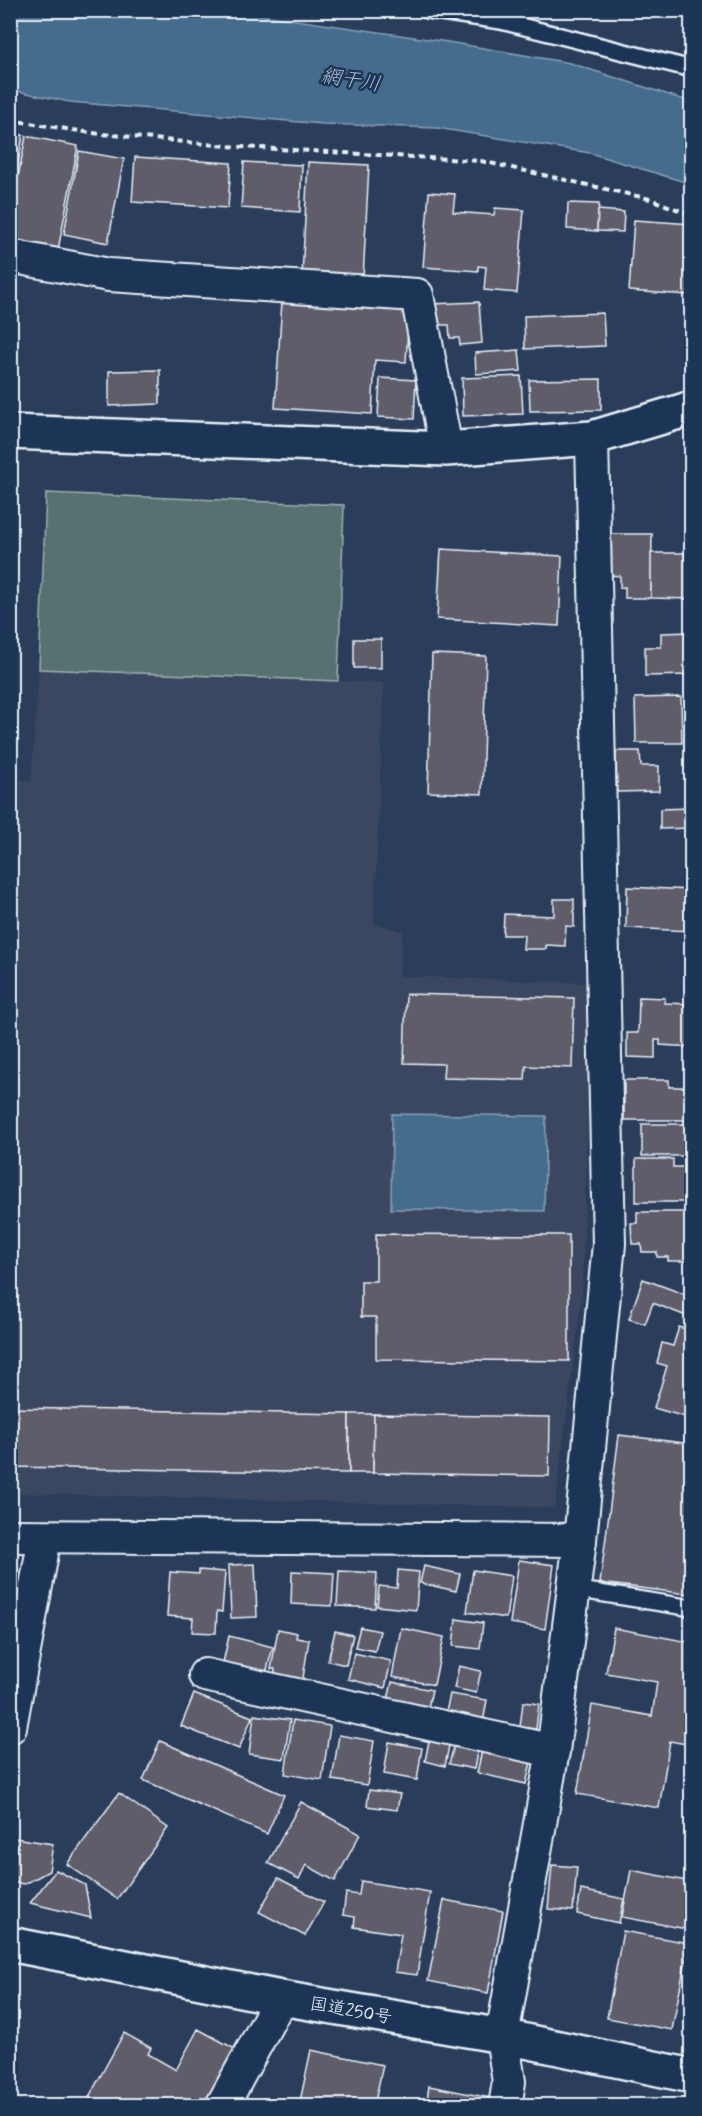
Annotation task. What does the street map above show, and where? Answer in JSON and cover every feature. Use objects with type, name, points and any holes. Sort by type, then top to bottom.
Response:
[{"type":"main road","points":[[10,432],[446,449],[592,438],[692,408]]},
{"type":"main road","name":"国道250号","points":[[10,1944],[281,1998],[502,2037],[692,2076]]},
{"type":"street","points":[[10,256],[109,275],[417,295],[446,449]]},
{"type":"street","points":[[505,2106],[510,2082],[502,2037],[553,1751],[580,1540],[609,1244],[592,438]]},
{"type":"street","points":[[10,1536],[580,1540]]},
{"type":"street","points":[[10,1727],[45,1537]]},
{"type":"street","points":[[205,1675],[553,1751]]},
{"type":"street","points":[[222,2106],[281,1998]]},
{"type":"lane","points":[[427,10],[501,21],[692,69]]},
{"type":"lane","points":[[574,1588],[692,1608]]},
{"type":"path","points":[[10,120],[92,133],[226,146],[481,160],[650,199],[692,215]]},
{"type":"shaded area","points":[[39,669],[384,683],[374,924],[403,931],[399,976],[592,983],[582,1295],[555,1508],[11,1493],[10,778],[31,782]]},
{"type":"green space","points":[[46,493],[344,505],[338,681],[39,669]]},
{"type":"water","name":"網干川","points":[[10,11],[233,11],[448,42],[570,63],[691,102],[691,184],[590,153],[437,128],[323,124],[70,102],[11,90]]},
{"type":"water","points":[[392,1114],[546,1116],[544,1211],[391,1209]]},
{"type":"building","points":[[10,133],[23,135],[11,204],[10,204]]},
{"type":"building","points":[[26,136],[78,146],[58,250],[10,241],[10,218]]},
{"type":"building","points":[[79,151],[124,159],[108,243],[64,234]]},
{"type":"building","points":[[135,157],[231,163],[228,208],[132,202]]},
{"type":"building","points":[[244,162],[302,165],[300,212],[241,208]]},
{"type":"building","points":[[308,162],[369,165],[363,279],[302,276]]},
{"type":"building","points":[[429,192],[455,194],[453,212],[494,215],[495,208],[524,210],[517,293],[484,290],[486,267],[478,266],[478,271],[423,267]]},
{"type":"building","points":[[568,203],[599,204],[597,231],[567,229]]},
{"type":"building","points":[[598,210],[624,212],[623,232],[597,231]]},
{"type":"building","points":[[634,220],[692,224],[688,295],[629,291]]},
{"type":"building","points":[[282,301],[409,309],[406,362],[375,360],[372,414],[275,408]]},
{"type":"building","points":[[479,302],[482,343],[460,345],[459,338],[450,338],[449,325],[433,325],[431,304]]},
{"type":"building","points":[[603,313],[605,346],[525,349],[524,316]]},
{"type":"building","points":[[519,350],[521,371],[476,374],[475,353]]},
{"type":"building","points":[[160,370],[160,404],[109,406],[109,371]]},
{"type":"building","points":[[521,376],[523,414],[463,416],[462,378]]},
{"type":"building","points":[[380,378],[416,380],[414,419],[378,417]]},
{"type":"building","points":[[601,379],[601,410],[530,411],[529,380]]},
{"type":"building","points":[[10,470],[16,471],[11,547],[10,547]]},
{"type":"building","points":[[609,534],[652,534],[651,598],[625,598],[625,587],[620,588],[620,576],[609,575]]},
{"type":"building","points":[[441,549],[562,556],[559,626],[437,619]]},
{"type":"building","points":[[651,553],[691,553],[691,599],[651,598]]},
{"type":"building","points":[[692,632],[692,675],[645,676],[645,647],[661,647],[661,633]]},
{"type":"building","points":[[354,639],[381,639],[381,668],[354,668]]},
{"type":"building","points":[[432,654],[486,656],[482,794],[428,792]]},
{"type":"building","points":[[681,697],[682,743],[636,743],[635,698]]},
{"type":"building","points":[[616,751],[640,751],[641,766],[659,766],[659,791],[617,792]]},
{"type":"building","points":[[690,808],[690,828],[660,829],[660,809]]},
{"type":"building","points":[[627,887],[692,890],[692,931],[626,928]]},
{"type":"building","points":[[554,899],[574,899],[574,927],[566,926],[565,946],[546,945],[546,949],[523,949],[524,935],[503,935],[504,914],[554,916]]},
{"type":"building","points":[[406,994],[574,998],[572,1068],[526,1066],[525,1080],[443,1078],[444,1064],[404,1063]]},
{"type":"building","points":[[639,997],[665,998],[664,1003],[692,1004],[692,1047],[660,1045],[660,1040],[655,1040],[655,1058],[627,1057],[627,1033],[638,1033]]},
{"type":"building","points":[[624,1080],[669,1080],[669,1087],[692,1087],[692,1120],[624,1120]]},
{"type":"building","points":[[642,1124],[692,1124],[692,1156],[642,1156]]},
{"type":"building","points":[[636,1159],[673,1159],[673,1167],[690,1167],[690,1202],[636,1202]]},
{"type":"building","points":[[637,1212],[691,1212],[691,1261],[668,1261],[668,1257],[657,1257],[657,1252],[642,1252],[641,1244],[632,1244],[631,1223],[637,1223]]},
{"type":"building","points":[[376,1234],[569,1235],[569,1361],[376,1359],[376,1317],[361,1317],[361,1281],[376,1281]]},
{"type":"building","points":[[643,1279],[692,1297],[686,1316],[653,1303],[645,1324],[629,1319]]},
{"type":"building","points":[[679,1327],[692,1331],[692,1419],[654,1408],[667,1366],[657,1363],[662,1343],[673,1346]]},
{"type":"building","points":[[10,1408],[349,1414],[349,1473],[10,1467]]},
{"type":"building","points":[[349,1414],[374,1414],[373,1473],[349,1473]]},
{"type":"building","points":[[374,1414],[550,1417],[549,1476],[373,1473]]},
{"type":"building","points":[[619,1435],[692,1444],[692,1568],[688,1594],[600,1583]]},
{"type":"building","points":[[519,1560],[554,1565],[545,1629],[510,1623]]},
{"type":"building","points":[[255,1564],[257,1617],[231,1618],[229,1565]]},
{"type":"building","points":[[424,1566],[460,1574],[456,1591],[420,1583]]},
{"type":"building","points":[[199,1570],[225,1572],[222,1612],[217,1611],[216,1633],[192,1632],[193,1618],[167,1616],[170,1572],[199,1574]]},
{"type":"building","points":[[398,1570],[419,1572],[416,1610],[377,1606],[379,1586],[397,1588]]},
{"type":"building","points":[[473,1570],[512,1576],[506,1618],[467,1612]]},
{"type":"building","points":[[292,1571],[334,1573],[332,1606],[291,1604]]},
{"type":"building","points":[[339,1571],[377,1573],[375,1608],[337,1606]]},
{"type":"building","points":[[456,1619],[483,1623],[480,1649],[453,1646]]},
{"type":"building","points":[[360,1627],[380,1631],[375,1651],[355,1647]]},
{"type":"building","points":[[401,1628],[444,1637],[434,1685],[392,1677]]},
{"type":"building","points":[[614,1628],[689,1642],[687,1654],[692,1655],[692,1745],[670,1741],[659,1808],[577,1794],[592,1705],[652,1716],[657,1682],[606,1673]]},
{"type":"building","points":[[278,1629],[297,1633],[296,1638],[309,1640],[302,1684],[274,1678],[275,1669],[271,1669]]},
{"type":"building","points":[[335,1631],[353,1635],[346,1665],[328,1661]]},
{"type":"building","points":[[229,1636],[273,1647],[265,1677],[222,1667]]},
{"type":"building","points":[[354,1653],[391,1661],[385,1688],[348,1679]]},
{"type":"building","points":[[459,1666],[481,1671],[476,1693],[454,1688]]},
{"type":"building","points":[[392,1682],[432,1690],[428,1708],[388,1700]]},
{"type":"building","points":[[194,1694],[252,1717],[239,1749],[181,1726]]},
{"type":"building","points":[[450,1694],[487,1700],[483,1723],[445,1716]]},
{"type":"building","points":[[523,1702],[539,1704],[536,1729],[520,1727]]},
{"type":"building","points":[[254,1715],[290,1720],[284,1759],[249,1754]]},
{"type":"building","points":[[293,1720],[330,1726],[322,1780],[285,1774]]},
{"type":"building","points":[[339,1735],[374,1741],[367,1785],[332,1780]]},
{"type":"building","points":[[430,1736],[450,1741],[445,1766],[425,1761]]},
{"type":"building","points":[[160,1741],[284,1795],[267,1834],[143,1780]]},
{"type":"building","points":[[389,1742],[422,1748],[417,1780],[384,1774]]},
{"type":"building","points":[[455,1742],[478,1747],[474,1769],[449,1764]]},
{"type":"building","points":[[483,1746],[532,1757],[526,1784],[477,1773]]},
{"type":"building","points":[[369,1790],[400,1794],[397,1810],[367,1806]]},
{"type":"building","points":[[119,1793],[168,1828],[117,1899],[67,1864]]},
{"type":"building","points":[[301,1802],[360,1834],[335,1881],[306,1865],[299,1879],[268,1863]]},
{"type":"building","points":[[14,1838],[53,1844],[49,1871],[25,1884],[10,1882]]},
{"type":"building","points":[[552,1865],[577,1867],[573,1911],[548,1909]]},
{"type":"building","points":[[56,1870],[85,1885],[91,1918],[30,1903]]},
{"type":"building","points":[[631,1870],[692,1882],[692,1930],[622,1917]]},
{"type":"building","points":[[278,1878],[324,1902],[305,1936],[259,1912]]},
{"type":"building","points":[[361,1881],[430,1892],[417,1975],[395,1972],[401,1934],[354,1927],[355,1917],[343,1915],[346,1893],[359,1895]]},
{"type":"building","points":[[581,1890],[624,1899],[619,1923],[577,1914]]},
{"type":"building","points":[[444,1900],[503,1911],[488,1993],[428,1981]]},
{"type":"building","points":[[623,1931],[689,1943],[672,2030],[607,2018]]},
{"type":"building","points":[[198,2029],[237,2050],[207,2106],[149,2106],[143,2102],[141,2106],[105,2106],[89,2097],[124,2033],[151,2048],[148,2054],[176,2070]]},
{"type":"building","points":[[311,2050],[383,2065],[374,2106],[299,2106]]},
{"type":"building","points":[[429,2086],[491,2098],[489,2106],[426,2106]]},
{"type":"building","points":[[541,2101],[560,2105],[560,2106],[540,2106]]}]
